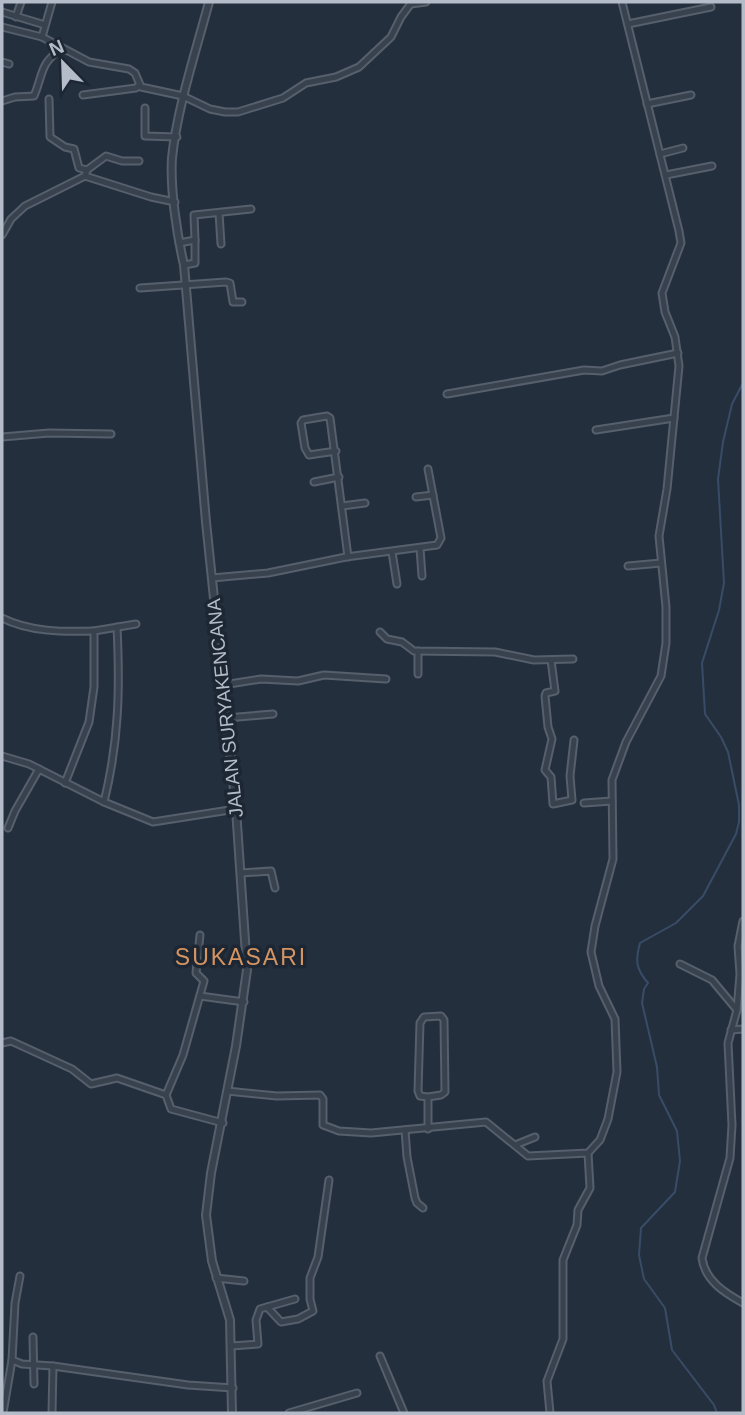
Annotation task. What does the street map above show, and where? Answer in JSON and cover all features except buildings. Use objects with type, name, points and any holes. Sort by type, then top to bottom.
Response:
[{"type":"street","points":[[16,17],[21,2]]},
{"type":"street","points":[[41,37],[52,2]]},
{"type":"street","name":"JALAN SURYAKENCANA","points":[[209,2],[184,96],[172,158],[236,810],[247,970],[244,1002],[206,1215],[216,1278],[229,1314],[232,1413]]},
{"type":"street","points":[[83,95],[136,88],[139,85],[184,96],[210,109],[238,112],[283,97],[306,82],[344,75],[366,62],[391,37],[398,21],[412,3],[426,2]]},
{"type":"street","points":[[228,1091],[277,1096],[317,1094],[323,1100],[321,1121],[328,1129],[364,1133],[489,1123],[530,1156],[588,1153],[600,1140],[608,1119],[617,1072],[615,1019],[599,986],[591,952],[595,926],[612,867],[612,780],[617,764],[663,669],[666,616],[659,536],[667,489],[679,375],[675,337],[665,312],[662,293],[681,243],[622,2]]},
{"type":"street","points":[[628,24],[711,7]]},
{"type":"street","points":[[2,12],[45,25]]},
{"type":"street","points":[[2,27],[41,37],[89,62],[129,69],[135,73],[139,85]]},
{"type":"street","points":[[2,102],[15,97],[34,96],[45,64],[51,55],[62,48]]},
{"type":"street","points":[[2,62],[9,64]]},
{"type":"street","points":[[647,104],[691,95]]},
{"type":"street","points":[[48,99],[51,139],[74,149],[79,168],[108,184],[175,202]]},
{"type":"street","points":[[145,108],[146,136],[177,137]]},
{"type":"street","points":[[660,154],[683,148]]},
{"type":"street","points":[[2,235],[11,219],[25,206],[86,173],[106,156],[122,161],[139,161]]},
{"type":"street","points":[[666,175],[712,166]]},
{"type":"street","points":[[184,265],[195,262],[194,215],[251,209]]},
{"type":"street","points":[[219,213],[221,244]]},
{"type":"street","points":[[179,243],[195,240]]},
{"type":"street","points":[[140,288],[230,283],[233,302],[242,302]]},
{"type":"street","points":[[447,394],[584,370],[602,371],[678,353]]},
{"type":"street","points":[[336,451],[309,455],[305,448],[301,423],[303,420],[329,417],[336,451],[348,557]]},
{"type":"street","points":[[596,430],[674,418]]},
{"type":"street","points":[[2,437],[49,433],[111,434]]},
{"type":"street","points":[[212,578],[268,573],[348,557],[432,547],[440,542],[428,469]]},
{"type":"street","points":[[314,482],[339,477]]},
{"type":"street","points":[[416,497],[433,495]]},
{"type":"street","points":[[342,506],[365,503]]},
{"type":"street","points":[[420,548],[422,576]]},
{"type":"street","points":[[393,552],[397,584]]},
{"type":"street","points":[[628,566],[661,563]]},
{"type":"street","points":[[2,618],[30,628],[69,632],[136,624]]},
{"type":"street","points":[[104,802],[118,730],[117,627]]},
{"type":"street","points":[[65,783],[91,713],[94,631]]},
{"type":"street","points":[[380,632],[387,639],[402,642],[418,651],[495,652],[534,660],[573,659]]},
{"type":"street","points":[[418,651],[418,674]]},
{"type":"street","points":[[551,660],[555,691],[546,693],[545,696],[548,727],[552,738],[545,770],[551,776],[553,804],[572,800],[569,776],[574,740]]},
{"type":"street","points":[[223,685],[261,679],[298,681],[324,676],[386,679]]},
{"type":"street","points":[[226,718],[273,714]]},
{"type":"street","points":[[2,756],[22,761],[104,802],[153,822],[236,810]]},
{"type":"street","points":[[8,828],[40,769]]},
{"type":"street","points":[[584,803],[612,801]]},
{"type":"street","points":[[241,873],[271,871],[275,888]]},
{"type":"street","points":[[743,921],[738,946],[740,974],[737,1010],[727,1053],[732,1125],[730,1158],[702,1258],[706,1272],[714,1283],[743,1303]]},
{"type":"street","points":[[200,935],[196,973],[204,981],[183,1055],[166,1095],[171,1109],[223,1123]]},
{"type":"street","points":[[680,964],[712,980],[737,1010]]},
{"type":"street","points":[[200,996],[244,1002]]},
{"type":"street","points":[[441,1016],[444,1020],[445,1092],[443,1095],[428,1097],[420,1096],[418,1091],[420,1023],[424,1017],[441,1016]]},
{"type":"street","points":[[731,1030],[743,1029]]},
{"type":"street","points":[[2,1043],[10,1041],[72,1069],[91,1084],[117,1078],[166,1095]]},
{"type":"street","points":[[428,1097],[428,1129]]},
{"type":"street","points":[[405,1130],[415,1198],[419,1206],[424,1208]]},
{"type":"street","points":[[515,1145],[535,1137]]},
{"type":"street","points":[[550,1413],[547,1381],[563,1339],[563,1260],[576,1228],[578,1210],[590,1188],[588,1153]]},
{"type":"street","points":[[267,1307],[281,1322],[298,1319],[313,1311],[310,1278],[318,1256],[329,1180]]},
{"type":"street","points":[[2,1413],[12,1360],[15,1303],[20,1276]]},
{"type":"street","points":[[216,1278],[244,1281]]},
{"type":"street","points":[[231,1346],[258,1344],[256,1317],[260,1309],[295,1299]]},
{"type":"street","points":[[33,1337],[34,1384]]},
{"type":"street","points":[[380,1356],[404,1413]]},
{"type":"street","points":[[12,1360],[22,1364],[188,1385],[233,1388]]},
{"type":"street","points":[[52,1413],[53,1366]]},
{"type":"street","points":[[289,1413],[308,1410],[357,1393]]},
{"type":"waterway","points":[[717,1413],[714,1405],[672,1350],[665,1308],[644,1279],[639,1255],[641,1228],[675,1192],[680,1161],[677,1131],[659,1095],[657,1067],[642,1003],[644,989],[648,983],[639,969],[637,955],[640,943],[676,923],[703,896],[736,834],[739,822],[739,805],[728,752],[705,714],[702,663],[719,610],[724,583],[718,479],[723,442],[732,404],[743,383]]},
{"type":"district","name":"SUKASARI","points":[[241,957]]}]
